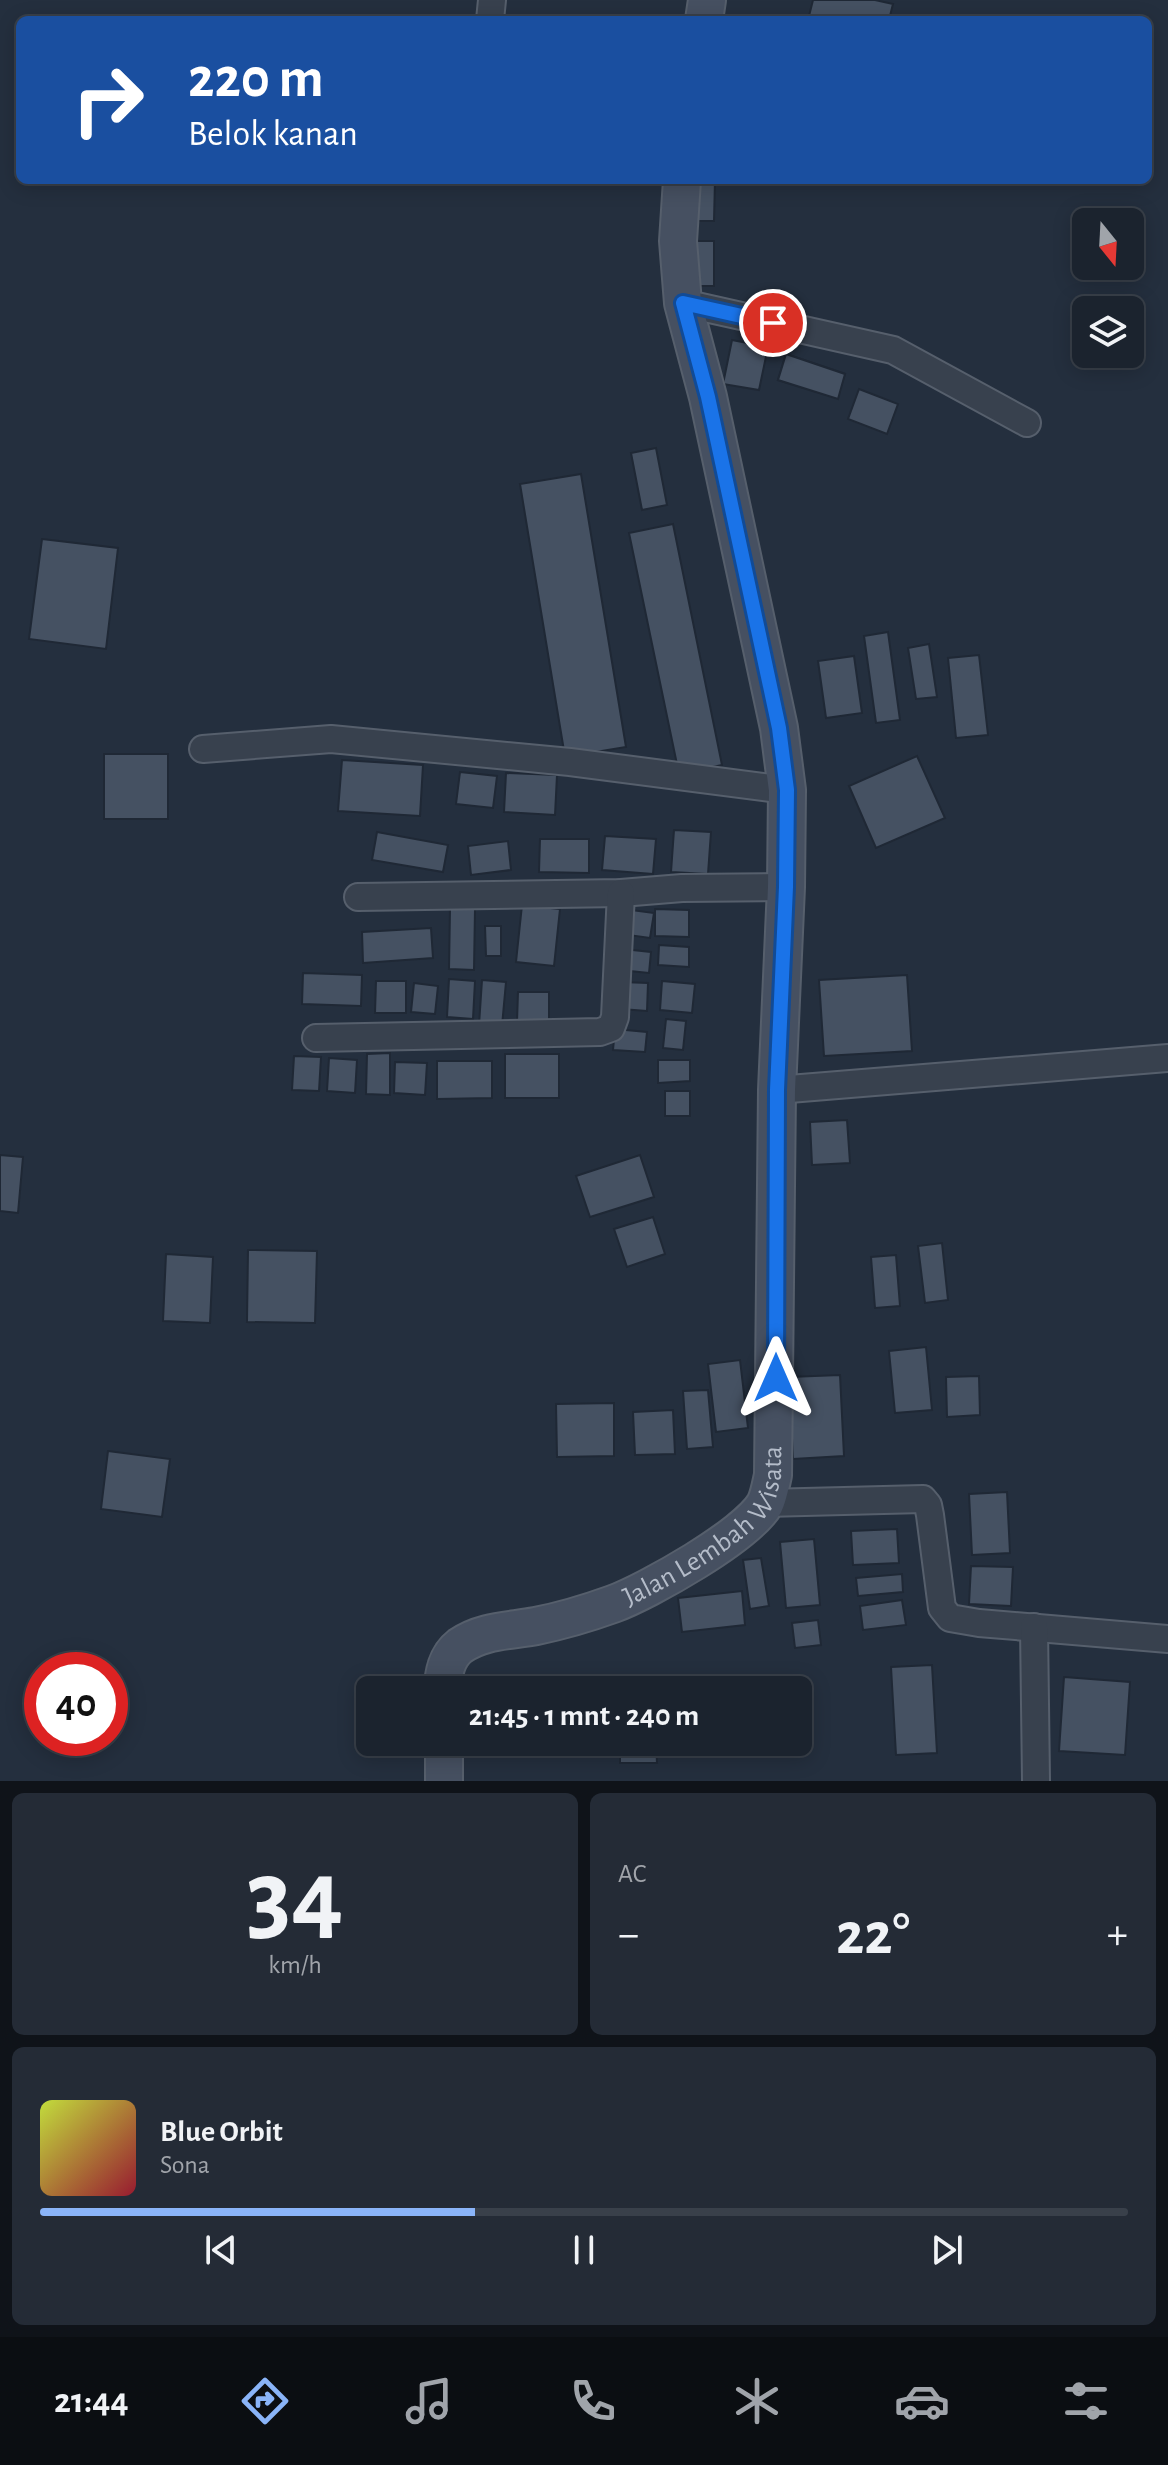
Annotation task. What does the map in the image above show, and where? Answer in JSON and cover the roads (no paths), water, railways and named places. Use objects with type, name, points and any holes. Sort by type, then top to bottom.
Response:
[{"type":"street","name":"Jalan Lembah Wisata","points":[[445,1676],[448,1661],[456,1649],[466,1642],[489,1633],[537,1626],[614,1604],[725,1541],[745,1527],[765,1503],[773,1475],[777,1090],[787,790],[779,728],[708,397],[683,303],[678,241],[682,184]]},
{"type":"street","points":[[683,303],[893,350],[1027,423]]},
{"type":"street","points":[[203,749],[331,739],[570,762],[787,790]]},
{"type":"street","points":[[358,897],[786,887]]},
{"type":"street","points":[[316,1038],[600,1032],[611,1028],[615,1017],[621,893]]},
{"type":"street","points":[[777,1090],[1168,1058]]},
{"type":"street","points":[[765,1503],[923,1499],[930,1515],[942,1608],[957,1620],[1168,1639]]},
{"type":"street","points":[[1034,1627],[1036,1781]]},
{"type":"street","points":[[444,1756],[444,1781]]}]
